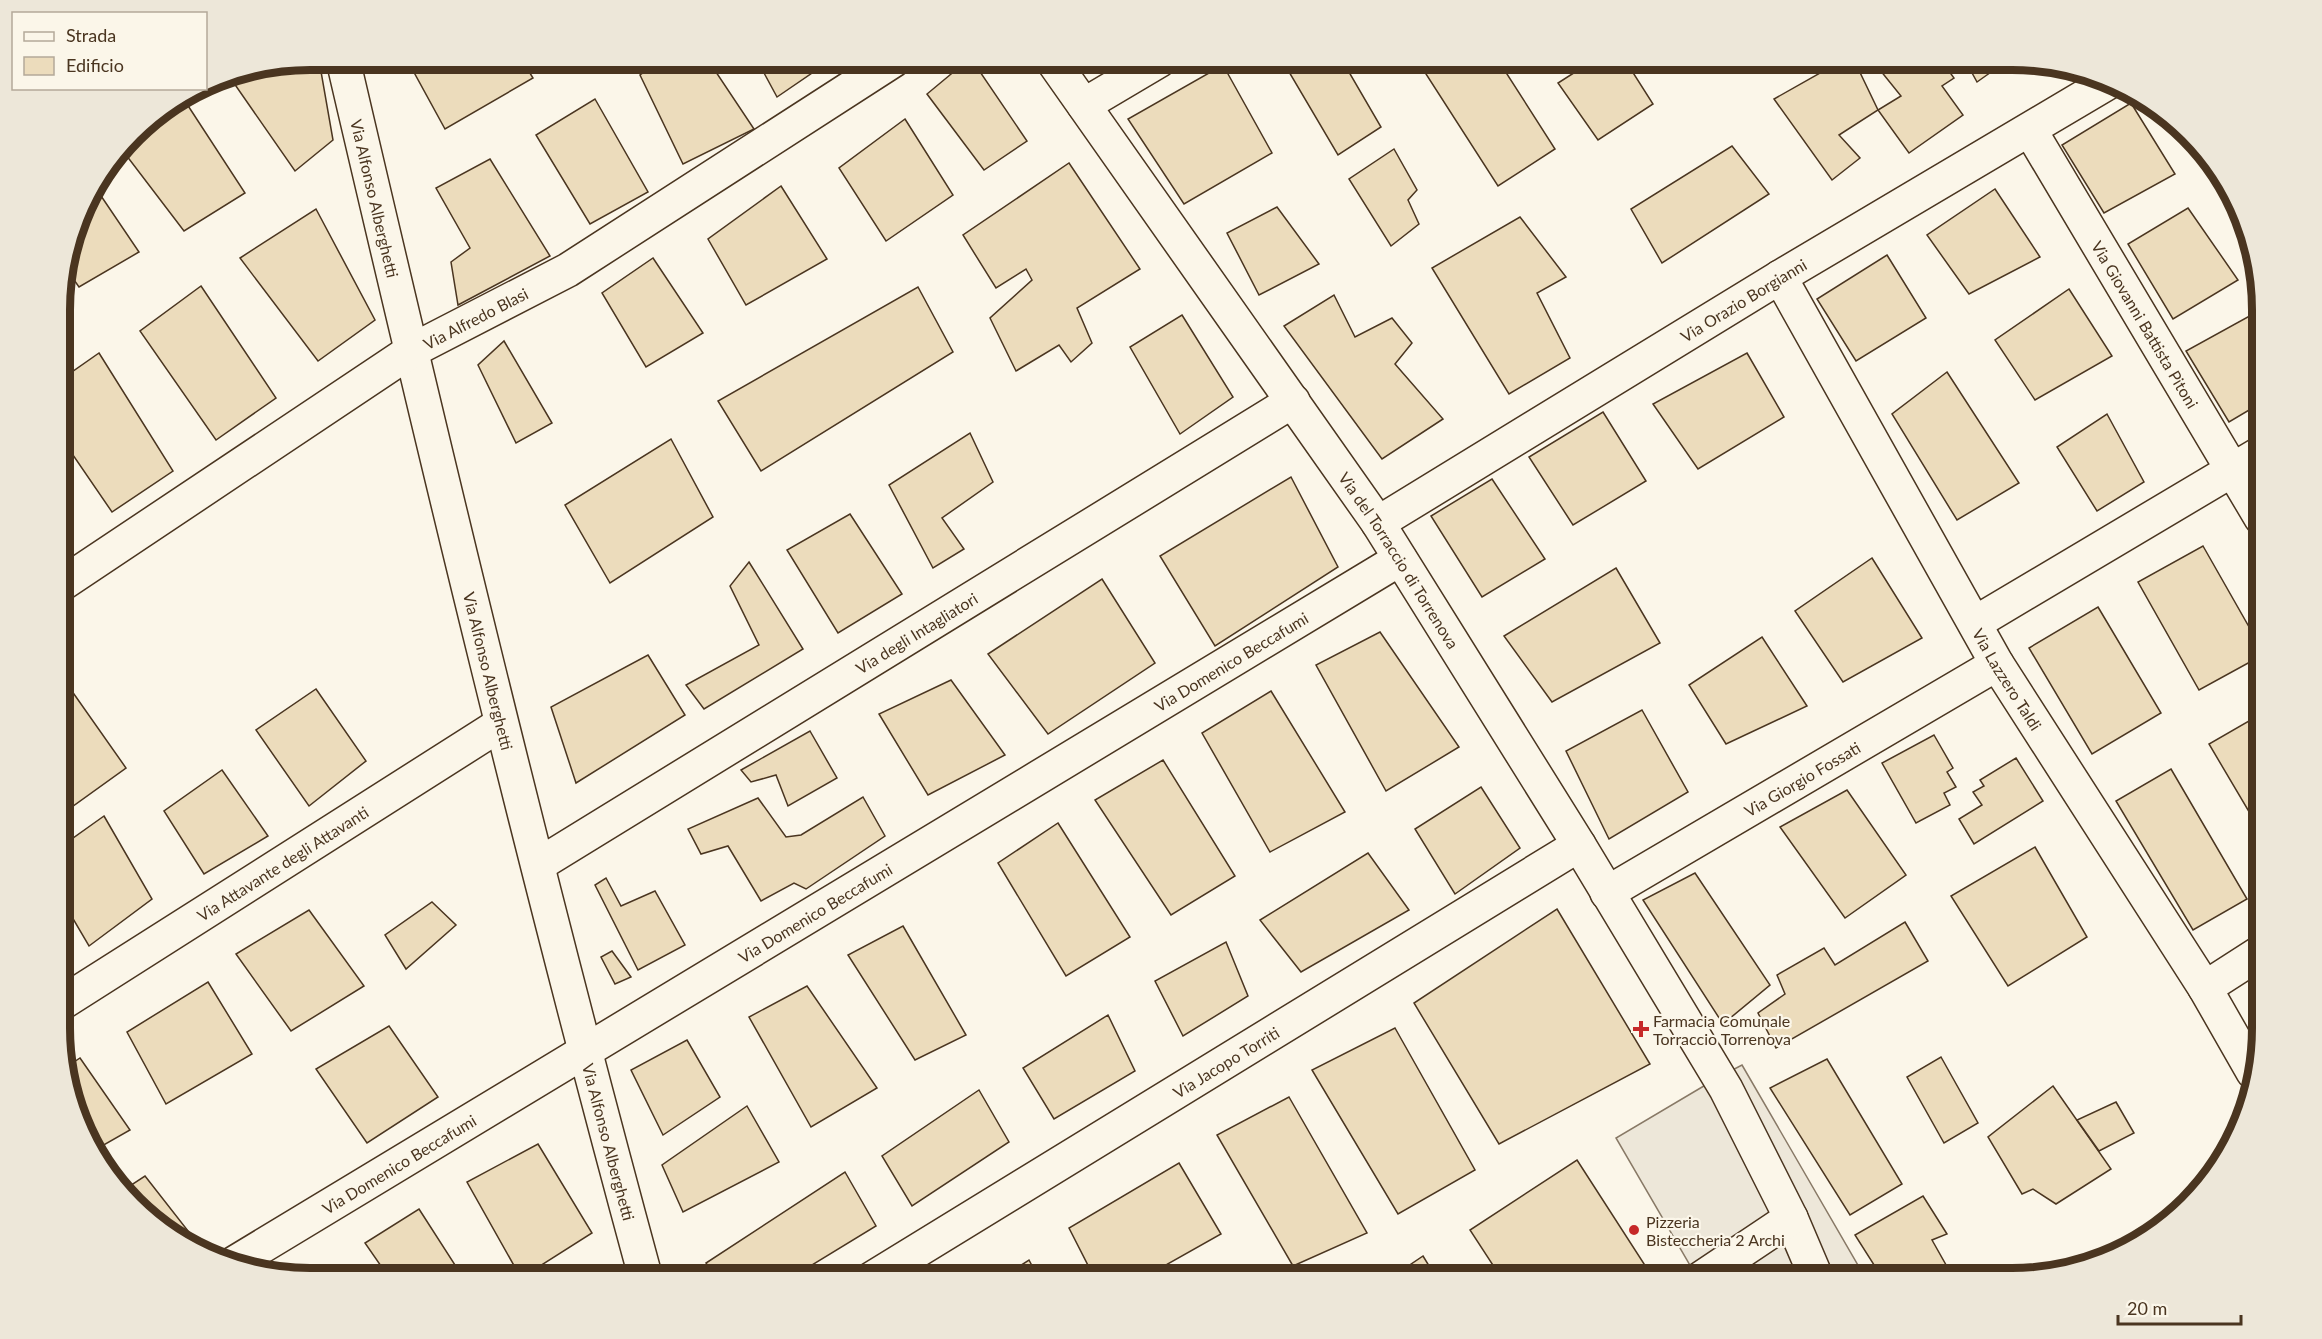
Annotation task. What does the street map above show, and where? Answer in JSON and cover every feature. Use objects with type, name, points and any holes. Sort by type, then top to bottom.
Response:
[{"type":"street","name":"Via Alfonso Alberghetti","points":[[345,70],[501,724],[584,1052],[643,1268]]},
{"type":"street","name":"Via Alfredo Blasi","points":[[70,579],[411,351],[568,270],[878,70]]},
{"type":"street","name":"Via del Torraccio di Torrenova","points":[[1059,70],[1378,523],[1579,845],[1719,1077],[1791,1218],[1812,1268]]},
{"type":"street","points":[[1084,105],[1143,70]]},
{"type":"street","name":"Via Orazio Borgianni","points":[[1378,523],[1780,277],[2100,87]]},
{"type":"street","name":"Via Giovanni Battista Pitoni","points":[[2030,130],[2252,503]]},
{"type":"street","name":"Via Lazzero Taldi","points":[[1780,277],[1997,664],[2205,988],[2249,1063]]},
{"type":"street","name":"Via degli Intagliatori","points":[[538,865],[1293,401]]},
{"type":"street","points":[[1975,623],[2252,458]]},
{"type":"street","name":"Via Domenico Beccafumi","points":[[241,1258],[1400,559]]},
{"type":"street","name":"Via Giorgio Fossati","points":[[1607,893],[1997,664]]},
{"type":"street","name":"Via Attavante degli Attavanti","points":[[70,998],[501,724]]},
{"type":"street","name":"Via Jacopo Torriti","points":[[889,1268],[1579,845]]},
{"type":"street","points":[[2205,988],[2252,958]]},
{"type":"street","points":[[1716,1268],[1791,1218]]},
{"type":"shaded area","points":[[1742,1065],[1860,1268],[1692,1268],[1616,1138]]},
{"type":"building","points":[[321,70],[333,140],[295,171],[234,83],[263,75]]},
{"type":"building","points":[[413,70],[528,70],[533,78],[445,129]]},
{"type":"building","points":[[647,70],[715,70],[754,129],[683,164],[640,75]]},
{"type":"building","points":[[762,70],[810,70],[812,73],[777,97]]},
{"type":"building","points":[[956,70],[979,70],[1027,141],[984,170],[927,94]]},
{"type":"building","points":[[1214,70],[1226,70],[1272,153],[1184,204],[1128,119]]},
{"type":"building","points":[[1288,70],[1348,70],[1381,127],[1338,155]]},
{"type":"building","points":[[1423,70],[1504,70],[1555,149],[1498,186]]},
{"type":"building","points":[[1578,70],[1631,70],[1653,104],[1598,140],[1558,83]]},
{"type":"building","points":[[1825,70],[1859,70],[1878,110],[1839,135],[1860,158],[1832,180],[1774,99]]},
{"type":"building","points":[[1880,70],[1948,70],[1954,78],[1942,86],[1963,115],[1909,153],[1878,110],[1901,96]]},
{"type":"building","points":[[1970,70],[1994,70],[1977,82]]},
{"type":"building","points":[[595,99],[648,192],[590,224],[536,135]]},
{"type":"building","points":[[2131,103],[2175,174],[2104,213],[2062,145]]},
{"type":"building","points":[[187,105],[245,193],[184,231],[127,156],[152,130]]},
{"type":"building","points":[[905,119],[953,195],[886,241],[839,168]]},
{"type":"building","points":[[1732,146],[1769,194],[1662,263],[1631,209]]},
{"type":"building","points":[[1394,149],[1417,190],[1408,200],[1419,224],[1391,246],[1349,179]]},
{"type":"building","points":[[490,159],[550,256],[458,305],[451,262],[470,248],[436,188]]},
{"type":"building","points":[[1069,163],[1140,269],[1077,308],[1092,343],[1071,362],[1059,345],[1016,371],[990,318],[1032,280],[1026,269],[996,288],[963,235]]},
{"type":"building","points":[[781,186],[827,259],[746,305],[708,239]]},
{"type":"building","points":[[1995,189],[2040,257],[1969,294],[1927,235]]},
{"type":"building","points":[[100,195],[139,252],[79,287],[73,279],[75,263],[83,233]]},
{"type":"building","points":[[1277,207],[1319,264],[1259,295],[1227,233]]},
{"type":"building","points":[[2188,208],[2238,280],[2173,319],[2128,244]]},
{"type":"building","points":[[316,209],[375,320],[318,361],[240,258]]},
{"type":"building","points":[[1520,217],[1566,277],[1537,293],[1570,358],[1509,394],[1432,268]]},
{"type":"building","points":[[1887,255],[1926,318],[1856,361],[1817,299]]},
{"type":"building","points":[[653,258],[703,333],[646,367],[602,293]]},
{"type":"building","points":[[201,286],[276,398],[216,440],[140,331]]},
{"type":"building","points":[[918,287],[953,352],[761,471],[718,401]]},
{"type":"building","points":[[2069,289],[2112,356],[2035,400],[1995,340]]},
{"type":"building","points":[[1334,295],[1355,337],[1392,318],[1412,343],[1395,364],[1443,419],[1382,459],[1284,326]]},
{"type":"building","points":[[1182,315],[1233,397],[1180,434],[1130,347]]},
{"type":"building","points":[[2252,315],[2252,408],[2229,422],[2186,351]]},
{"type":"building","points":[[504,341],[552,423],[516,443],[478,365]]},
{"type":"building","points":[[99,353],[173,471],[112,512],[70,451],[70,373]]},
{"type":"building","points":[[1747,353],[1784,417],[1698,469],[1653,404]]},
{"type":"building","points":[[1947,372],[2019,483],[1957,520],[1892,414]]},
{"type":"building","points":[[1603,412],[1646,481],[1573,525],[1529,457]]},
{"type":"building","points":[[2107,414],[2144,482],[2097,511],[2057,447]]},
{"type":"building","points":[[970,433],[993,482],[942,518],[964,549],[933,568],[889,485]]},
{"type":"building","points":[[671,439],[713,517],[610,583],[565,505]]},
{"type":"building","points":[[1291,477],[1338,567],[1215,646],[1160,556]]},
{"type":"building","points":[[1492,479],[1545,559],[1482,597],[1431,516]]},
{"type":"building","points":[[850,514],[902,594],[838,633],[787,550]]},
{"type":"building","points":[[2203,546],[2252,632],[2252,661],[2199,690],[2138,582]]},
{"type":"building","points":[[1872,558],[1922,638],[1843,682],[1795,611]]},
{"type":"building","points":[[749,562],[803,649],[704,709],[686,685],[759,645],[730,586]]},
{"type":"building","points":[[1616,568],[1660,643],[1552,702],[1504,636]]},
{"type":"building","points":[[1102,579],[1155,663],[1048,734],[988,654]]},
{"type":"building","points":[[2098,607],[2161,713],[2092,754],[2029,648]]},
{"type":"building","points":[[1380,632],[1459,747],[1386,791],[1316,665]]},
{"type":"building","points":[[1762,637],[1807,706],[1726,744],[1689,685]]},
{"type":"building","points":[[648,655],[685,715],[576,783],[551,707]]},
{"type":"building","points":[[951,680],[1005,755],[928,795],[879,714]]},
{"type":"building","points":[[70,688],[126,768],[70,808]]},
{"type":"building","points":[[316,689],[366,761],[309,806],[256,730]]},
{"type":"building","points":[[1271,691],[1345,812],[1270,852],[1202,733]]},
{"type":"building","points":[[1642,710],[1688,792],[1609,839],[1566,751]]},
{"type":"building","points":[[2252,719],[2252,817],[2209,744]]},
{"type":"building","points":[[810,731],[837,778],[788,806],[776,775],[751,782],[741,770]]},
{"type":"building","points":[[1934,735],[1953,768],[1947,772],[1956,787],[1944,793],[1950,805],[1916,823],[1882,763]]},
{"type":"building","points":[[2016,758],[2043,801],[1974,844],[1959,819],[1982,805],[1973,792],[1984,786],[1980,780]]},
{"type":"building","points":[[1163,760],[1235,876],[1171,915],[1095,800]]},
{"type":"building","points":[[2171,769],[2247,899],[2193,930],[2116,801]]},
{"type":"building","points":[[222,770],[268,836],[204,874],[164,811]]},
{"type":"building","points":[[1481,787],[1520,848],[1455,894],[1415,829]]},
{"type":"building","points":[[1847,790],[1906,875],[1845,918],[1780,827]]},
{"type":"building","points":[[863,797],[885,836],[806,889],[794,883],[761,901],[728,846],[701,854],[688,829],[758,798],[786,837],[801,835]]},
{"type":"building","points":[[104,816],[152,899],[89,946],[70,914],[70,840]]},
{"type":"building","points":[[1058,823],[1130,937],[1066,976],[998,863]]},
{"type":"building","points":[[2035,847],[2087,937],[2008,986],[1951,896]]},
{"type":"building","points":[[1368,853],[1409,910],[1301,972],[1260,920]]},
{"type":"building","points":[[1695,873],[1770,985],[1723,1024],[1643,900]]},
{"type":"building","points":[[606,878],[621,906],[655,891],[685,945],[638,970],[595,885]]},
{"type":"building","points":[[432,902],[456,925],[406,969],[385,935]]},
{"type":"building","points":[[1557,909],[1650,1064],[1499,1144],[1414,1003]]},
{"type":"building","points":[[309,910],[364,986],[291,1031],[236,954]]},
{"type":"building","points":[[1905,922],[1928,961],[1776,1048],[1758,1013],[1785,994],[1777,975],[1824,948],[1835,965]]},
{"type":"building","points":[[903,926],[966,1035],[915,1060],[848,955]]},
{"type":"building","points":[[1226,942],[1248,996],[1183,1036],[1155,981]]},
{"type":"building","points":[[612,951],[631,977],[615,984],[601,957]]},
{"type":"building","points":[[208,982],[252,1054],[166,1104],[127,1032]]},
{"type":"building","points":[[807,986],[877,1088],[811,1127],[749,1017]]},
{"type":"building","points":[[1108,1015],[1135,1071],[1054,1119],[1023,1068]]},
{"type":"building","points":[[389,1026],[438,1097],[367,1143],[316,1069]]},
{"type":"building","points":[[1395,1028],[1475,1170],[1398,1214],[1312,1070]]},
{"type":"building","points":[[687,1040],[720,1097],[663,1135],[631,1070]]},
{"type":"building","points":[[1941,1057],[1978,1123],[1944,1143],[1907,1077]]},
{"type":"building","points":[[80,1058],[130,1130],[101,1146],[83,1106],[73,1062]]},
{"type":"building","points":[[1827,1059],[1902,1184],[1850,1215],[1770,1088]]},
{"type":"building","points":[[2053,1086],[2111,1169],[2056,1204],[2033,1189],[2022,1194],[1988,1137]]},
{"type":"building","points":[[979,1090],[1009,1142],[912,1206],[882,1156]]},
{"type":"building","points":[[1289,1097],[1367,1233],[1293,1266],[1217,1135]]},
{"type":"building","points":[[2116,1102],[2134,1133],[2099,1151],[2077,1120]]},
{"type":"building","points":[[747,1106],[779,1162],[683,1212],[662,1165]]},
{"type":"building","points":[[538,1144],[592,1233],[537,1268],[515,1268],[467,1182]]},
{"type":"building","points":[[1577,1160],[1647,1268],[1495,1268],[1470,1230]]},
{"type":"building","points":[[1179,1163],[1221,1234],[1161,1268],[1089,1268],[1069,1228]]},
{"type":"building","points":[[845,1172],[876,1226],[807,1268],[709,1268],[706,1263]]},
{"type":"building","points":[[145,1176],[192,1236],[164,1219],[129,1186]]},
{"type":"building","points":[[1923,1196],[1947,1234],[1932,1240],[1948,1268],[1876,1268],[1855,1235]]},
{"type":"building","points":[[419,1209],[457,1268],[382,1268],[365,1243]]},
{"type":"building","points":[[1423,1256],[1430,1268],[1405,1268]]},
{"type":"building","points":[[1029,1260],[1033,1268],[1017,1268]]},
{"type":"place","name":"Farmacia Comunale Torraccio Torrenova","points":[[1641,1029]]},
{"type":"place","name":"Pizzeria Bisteccheria 2 Archi","points":[[1634,1230]]}]
